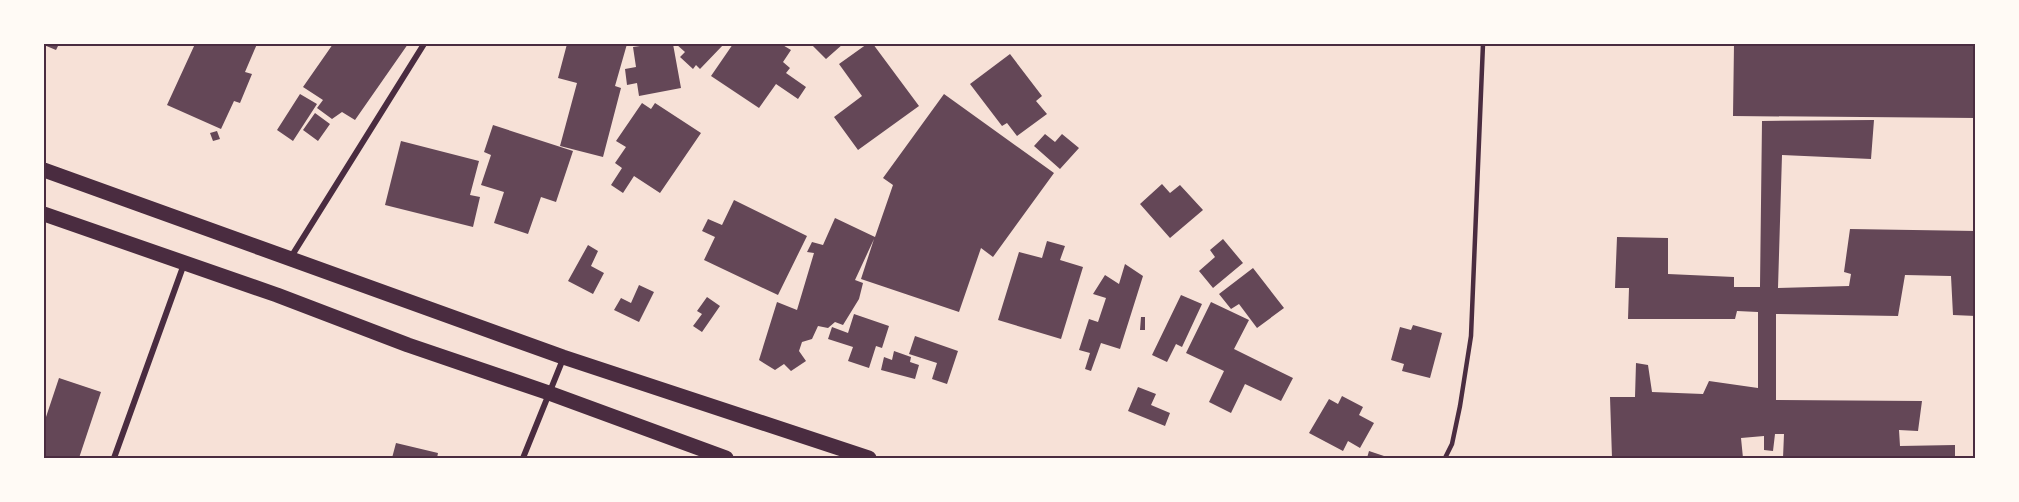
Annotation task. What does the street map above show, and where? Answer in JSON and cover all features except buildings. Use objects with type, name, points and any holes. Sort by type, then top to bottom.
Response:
[{"type":"main road","points":[[44,170],[291,257],[563,357],[869,459]]},
{"type":"main road","points":[[44,214],[277,295],[408,345],[549,393],[726,459]]},
{"type":"street","points":[[291,257],[424,44]]},
{"type":"street","points":[[114,459],[184,264]]},
{"type":"street","points":[[523,459],[563,357]]},
{"type":"lane","points":[[1445,459],[1452,444],[1471,336],[1483,44]]}]
